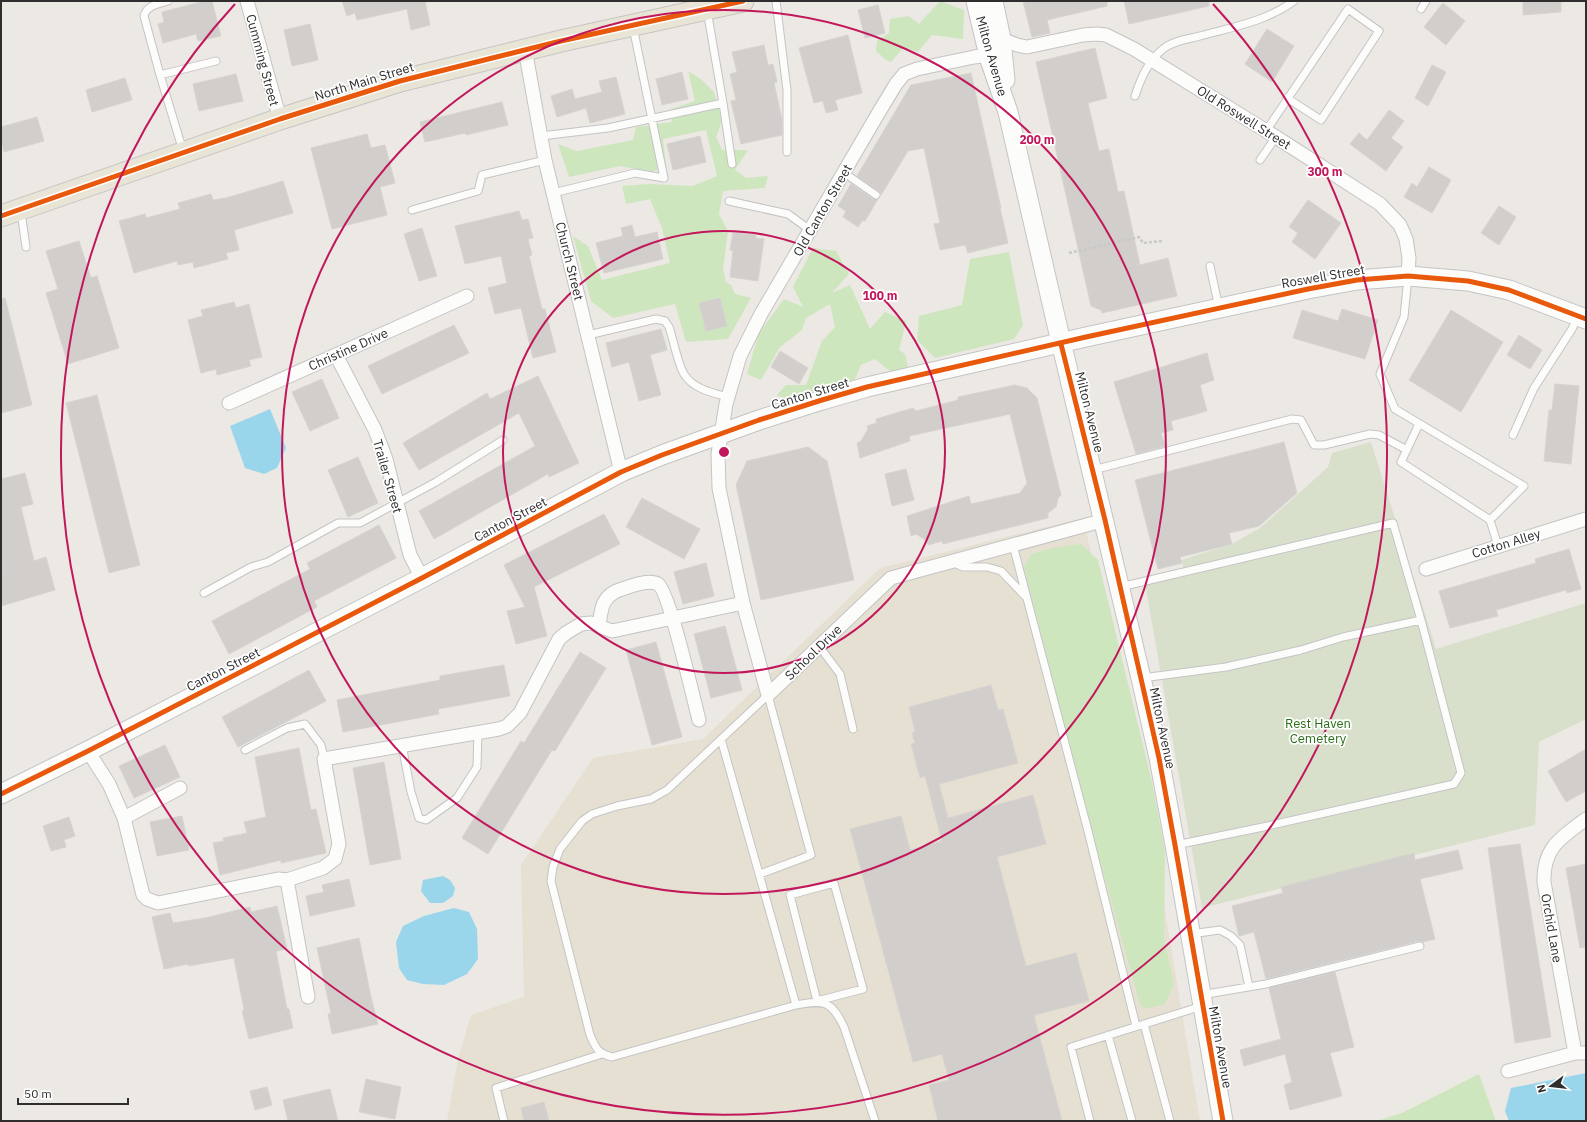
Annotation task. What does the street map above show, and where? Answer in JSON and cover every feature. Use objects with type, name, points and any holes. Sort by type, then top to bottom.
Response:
[{"type":"main road","name":"North Main Street","points":[[1,216],[280,120],[400,81],[525,49],[632,25],[683,10],[707,9],[743,1]]},
{"type":"street","name":"Cumming Street","points":[[247,1],[280,120]]},
{"type":"street","name":"Milton Avenue","points":[[976,1],[990,60],[1008,112],[1061,344],[1142,678],[1175,845],[1222,1121]]},
{"type":"street","name":"Milton Avenue","points":[[993,1],[1001,39],[1008,112]]},
{"type":"street","name":"Old Roswell Street","points":[[1001,39],[1016,46],[1027,47],[1083,35],[1106,35],[1117,39],[1370,196],[1400,225],[1406,238],[1410,258],[1408,276]]},
{"type":"street","name":"Church Street","points":[[525,49],[545,160],[621,472]]},
{"type":"street","name":"Old Canton Street","points":[[721,434],[728,397],[740,356],[761,314],[896,84],[904,74],[917,69],[982,56],[990,60]]},
{"type":"street","name":"Roswell Street","points":[[1061,344],[1332,284],[1357,280],[1408,276],[1454,279],[1495,286],[1526,295],[1582,318]]},
{"type":"street","name":"Christine Drive","points":[[229,403],[467,296]]},
{"type":"street","name":"Canton Street","points":[[1,794],[88,751],[422,578],[621,472],[662,455],[721,434],[794,409],[859,390],[1061,344]]},
{"type":"street","name":"Trailer Street","points":[[336,354],[375,430],[386,459],[410,555],[422,578]]},
{"type":"street","name":"School Drive","points":[[721,434],[718,454],[719,488],[743,603],[768,695],[892,578],[1104,520]]},
{"type":"street","name":"Cotton Alley","points":[[1426,568],[1586,518]]},
{"type":"street","points":[[599,627],[601,608],[604,600],[614,592],[651,582],[658,584],[662,589],[672,618],[699,720]]},
{"type":"street","points":[[88,751],[109,784],[124,818],[143,895],[147,900],[158,903],[278,879],[288,880],[323,868],[335,859],[339,844],[324,759],[499,729],[507,726],[513,722],[520,713],[555,645],[566,633],[581,624],[591,623],[612,631],[743,603]]},
{"type":"street","points":[[124,818],[180,788]]},
{"type":"street","name":"Orchid Lane","points":[[1580,1053],[1544,882],[1544,868],[1550,850],[1556,842],[1586,819]]},
{"type":"street","points":[[288,880],[308,997]]},
{"type":"street","points":[[1508,1071],[1580,1053]]},
{"type":"lane","points":[[168,1],[148,8],[145,11],[144,16],[183,153]]},
{"type":"lane","points":[[776,1],[787,90],[788,152]]},
{"type":"lane","points":[[1135,96],[1142,76],[1163,48],[1177,42],[1256,21],[1281,10],[1294,1]]},
{"type":"lane","points":[[1421,9],[1426,1]]},
{"type":"lane","points":[[1260,160],[1287,98],[1348,8],[1379,31],[1321,120],[1287,98]]},
{"type":"lane","points":[[707,9],[732,164]]},
{"type":"lane","points":[[553,193],[635,172],[664,178],[632,25]]},
{"type":"lane","points":[[160,75],[216,61]]},
{"type":"lane","points":[[540,136],[608,128],[723,103]]},
{"type":"lane","points":[[412,210],[478,191],[482,175],[545,160]]},
{"type":"lane","points":[[843,172],[876,195]]},
{"type":"lane","points":[[729,200],[788,214],[810,230]]},
{"type":"lane","points":[[20,210],[26,247]]},
{"type":"lane","points":[[1210,266],[1219,308]]},
{"type":"lane","points":[[1408,276],[1404,317],[1380,374],[1395,409],[1524,486],[1490,520]]},
{"type":"lane","points":[[1513,435],[1534,388],[1572,329],[1582,318]]},
{"type":"lane","points":[[588,334],[656,320],[665,321],[670,327],[684,375],[697,386],[709,392],[728,397]]},
{"type":"lane","points":[[1092,470],[1292,419],[1301,420],[1314,445],[1324,445],[1370,434],[1379,435],[1407,450]]},
{"type":"lane","points":[[1419,424],[1401,462],[1490,520],[1498,546]]},
{"type":"lane","points":[[204,593],[250,566],[268,562],[338,523],[360,523],[436,482],[503,440]]},
{"type":"lane","points":[[1120,587],[1393,524],[1421,620],[1461,773],[1454,784],[1263,827],[1175,845]]},
{"type":"lane","points":[[1013,545],[1088,831],[1136,1026]]},
{"type":"lane","points":[[952,562],[963,567],[987,567],[1001,571],[1026,597]]},
{"type":"lane","points":[[1142,678],[1226,667],[1301,650],[1343,637],[1421,620]]},
{"type":"lane","points":[[819,646],[840,674],[853,729]]},
{"type":"lane","points":[[760,874],[811,855],[768,695],[667,790],[651,799],[613,807],[592,814],[582,821],[560,849],[556,857],[551,881],[590,1035],[596,1047],[602,1054],[612,1057],[796,1005],[817,1001],[863,989],[834,882],[790,895],[817,1001]]},
{"type":"lane","points":[[245,750],[287,728],[305,724],[321,745],[324,759]]},
{"type":"lane","points":[[402,745],[411,792],[420,818],[426,820],[457,798],[477,767],[478,732]]},
{"type":"lane","points":[[721,739],[796,1005]]},
{"type":"lane","points":[[1190,934],[1220,930],[1231,936],[1240,945],[1249,987]]},
{"type":"lane","points":[[1090,1121],[1071,1047],[1144,1024],[1202,1000],[1249,987],[1420,946]]},
{"type":"lane","points":[[817,1001],[829,1005],[837,1013],[875,1121]]},
{"type":"lane","points":[[1144,1024],[1170,1121]]},
{"type":"lane","points":[[1108,1035],[1132,1121]]},
{"type":"lane","points":[[504,1121],[496,1088],[602,1054]]},
{"type":"path","points":[[1069,253],[1139,237],[1144,243],[1162,241]]},
{"type":"shaded area","points":[[1083,518],[1141,768],[1200,1121],[447,1121],[458,1059],[471,1015],[524,997],[521,865],[593,758],[703,739],[880,568]]},
{"type":"green space","points":[[940,1],[964,10],[963,39],[932,35],[918,52],[904,47],[891,62],[886,60],[876,51],[877,41],[889,33],[890,19],[909,16],[919,24]]},
{"type":"green space","points":[[688,71],[702,80],[714,92],[722,120],[716,137],[722,150],[748,150],[735,170],[746,178],[768,176],[765,188],[723,191],[719,214],[728,231],[723,269],[726,282],[731,285],[735,294],[751,298],[728,339],[686,342],[675,304],[613,318],[591,301],[573,236],[588,246],[602,280],[670,263],[662,228],[650,199],[626,204],[622,186],[648,184],[693,186],[717,176],[706,130],[663,139],[666,166],[652,172],[620,166],[569,177],[558,144],[577,151],[633,140],[636,127],[672,122],[671,109],[695,101]]},
{"type":"green space","points":[[813,248],[836,251],[849,274],[832,293],[850,285],[870,329],[885,312],[906,321],[899,350],[905,354],[908,367],[891,372],[875,359],[861,365],[852,386],[824,394],[817,390],[791,401],[777,395],[786,385],[806,385],[822,341],[835,327],[830,304],[806,318],[802,330],[780,347],[761,380],[747,374],[759,333],[784,299],[803,307],[793,287]]},
{"type":"green space","points":[[1009,252],[1023,325],[1014,339],[935,358],[917,340],[919,316],[962,305],[970,259]]},
{"type":"green space","name":"Rest Haven Cemetery","points":[[1371,442],[1436,649],[1586,603],[1586,719],[1539,742],[1535,825],[1202,908],[1145,583],[1184,573],[1182,560],[1232,544],[1260,528],[1328,467],[1332,453]]},
{"type":"green space","points":[[1081,544],[1098,560],[1152,782],[1165,851],[1164,938],[1174,984],[1165,1004],[1146,1009],[1140,1005],[1086,810],[1024,567],[1031,554],[1052,548]]},
{"type":"green space","points":[[1479,1074],[1496,1121],[1376,1121],[1402,1113]]},
{"type":"water","points":[[270,409],[286,448],[277,468],[264,474],[245,468],[230,426]]},
{"type":"water","points":[[443,876],[450,880],[455,888],[453,896],[443,903],[430,903],[421,891],[423,880]]},
{"type":"water","points":[[454,908],[469,912],[477,929],[478,959],[467,974],[444,985],[423,984],[407,980],[399,968],[396,942],[403,926],[424,916]]},
{"type":"water","points":[[1586,1073],[1586,1121],[1509,1121],[1505,1111],[1511,1088]]},
{"type":"building","points":[[205,1],[212,1],[221,36],[198,41],[196,34],[163,43],[158,24],[164,22],[162,12]]},
{"type":"building","points":[[342,1],[425,1],[430,25],[411,30],[407,9],[357,20],[355,13],[347,16]]},
{"type":"building","points":[[1023,1],[1107,1],[1107,6],[1047,20],[1050,33],[1032,37]]},
{"type":"building","points":[[1124,1],[1209,1],[1209,6],[1129,24]]},
{"type":"building","points":[[1523,1],[1561,1],[1561,12],[1523,15]]},
{"type":"building","points":[[1443,3],[1465,21],[1446,45],[1424,27]]},
{"type":"building","points":[[878,5],[885,33],[865,38],[858,10]]},
{"type":"building","points":[[310,24],[318,60],[292,66],[284,30]]},
{"type":"building","points":[[1267,29],[1294,46],[1272,82],[1245,64]]},
{"type":"building","points":[[848,35],[862,93],[835,100],[838,110],[826,113],[823,101],[814,103],[799,48]]},
{"type":"building","points":[[764,45],[768,65],[773,64],[777,82],[774,83],[782,120],[782,135],[741,144],[731,101],[736,100],[730,74],[737,72],[732,52]]},
{"type":"building","points":[[1095,48],[1107,98],[1088,103],[1099,151],[1109,149],[1118,192],[1124,191],[1140,265],[1168,258],[1177,296],[1102,313],[1101,310],[1091,306],[1036,62]]},
{"type":"building","points":[[1432,65],[1446,72],[1428,106],[1415,98]]},
{"type":"building","points":[[682,72],[688,99],[662,105],[656,79]]},
{"type":"building","points":[[971,73],[1008,243],[968,253],[965,245],[940,250],[934,224],[940,223],[924,148],[908,151],[881,195],[879,191],[857,176],[911,85]]},
{"type":"building","points":[[236,74],[243,101],[199,111],[193,84]]},
{"type":"building","points":[[616,77],[625,114],[590,123],[586,108],[557,117],[551,96],[572,89],[575,99],[602,92],[599,81]]},
{"type":"building","points":[[125,78],[132,100],[92,112],[86,90]]},
{"type":"building","points":[[502,102],[508,125],[466,135],[465,133],[425,142],[420,122]]},
{"type":"building","points":[[1389,110],[1404,121],[1391,138],[1403,147],[1386,171],[1350,144],[1359,133],[1367,140]]},
{"type":"building","points":[[37,117],[44,141],[4,152],[1,141],[1,127]]},
{"type":"building","points":[[367,134],[371,148],[385,145],[395,183],[380,187],[387,215],[332,229],[311,148]]},
{"type":"building","points":[[700,136],[706,162],[673,170],[667,144]]},
{"type":"building","points":[[1429,167],[1451,180],[1432,213],[1404,197],[1412,183],[1417,187]]},
{"type":"building","points":[[283,181],[293,213],[234,230],[239,250],[226,253],[228,259],[194,268],[193,262],[178,265],[177,261],[134,273],[119,221],[145,214],[146,218],[180,209],[178,203],[211,194],[213,200],[226,198]]},
{"type":"building","points":[[851,184],[873,199],[878,199],[865,221],[863,220],[858,227],[843,217],[846,211],[838,206]]},
{"type":"building","points":[[1308,200],[1341,223],[1315,259],[1292,242],[1298,233],[1289,227]]},
{"type":"building","points":[[1499,206],[1516,217],[1499,245],[1481,233]]},
{"type":"building","points":[[519,211],[522,220],[528,219],[533,238],[528,239],[532,255],[529,256],[542,309],[545,309],[556,352],[533,358],[521,308],[495,314],[488,288],[507,283],[501,256],[465,264],[455,226]]},
{"type":"building","points":[[632,225],[635,237],[657,232],[663,259],[604,273],[596,243],[623,236],[621,228]]},
{"type":"building","points":[[422,228],[437,276],[419,281],[404,234]]},
{"type":"building","points":[[733,232],[756,235],[756,238],[764,239],[758,281],[730,277],[733,251],[730,250]]},
{"type":"building","points":[[79,241],[91,278],[97,276],[119,348],[68,364],[46,293],[58,289],[46,251]]},
{"type":"building","points":[[5,298],[32,405],[1,413],[1,299]]},
{"type":"building","points":[[720,298],[727,326],[706,331],[699,303]]},
{"type":"building","points":[[234,302],[236,308],[249,304],[262,357],[249,360],[251,366],[217,375],[216,369],[201,373],[188,320],[203,316],[201,310]]},
{"type":"building","points":[[1342,309],[1378,320],[1365,359],[1293,338],[1302,310],[1338,321]]},
{"type":"building","points":[[1451,310],[1503,342],[1461,412],[1409,380]]},
{"type":"building","points":[[454,325],[469,353],[382,394],[368,366]]},
{"type":"building","points":[[661,329],[667,350],[650,355],[661,395],[639,401],[629,362],[612,367],[606,343]]},
{"type":"building","points":[[1519,335],[1542,350],[1530,369],[1507,355]]},
{"type":"building","points":[[780,351],[808,368],[799,384],[771,367]]},
{"type":"building","points":[[1207,353],[1214,380],[1200,385],[1207,411],[1171,421],[1173,430],[1161,433],[1165,446],[1136,454],[1114,382]]},
{"type":"building","points":[[538,376],[579,463],[549,477],[548,474],[434,539],[419,511],[535,446],[519,413],[419,470],[403,443],[487,393],[490,399]]},
{"type":"building","points":[[322,379],[339,418],[310,431],[292,392]]},
{"type":"building","points":[[1555,384],[1579,386],[1571,464],[1544,461],[1549,410],[1552,410]]},
{"type":"building","points":[[1015,385],[1027,388],[1037,398],[1061,495],[1058,498],[1056,507],[1048,513],[1048,518],[943,544],[942,541],[928,545],[927,541],[916,534],[911,536],[907,516],[969,496],[971,504],[1020,493],[1027,483],[1010,414],[909,436],[910,441],[860,458],[857,443],[861,441],[868,429],[867,426],[877,423],[876,419],[913,408],[916,411],[958,400],[958,397]]},
{"type":"building","points":[[97,395],[140,565],[109,573],[66,403]]},
{"type":"building","points":[[1284,442],[1297,493],[1259,526],[1229,533],[1232,544],[1180,557],[1182,563],[1158,569],[1135,480]]},
{"type":"building","points":[[808,447],[827,461],[854,580],[761,600],[736,485],[747,461]]},
{"type":"building","points":[[358,457],[378,503],[348,517],[328,470]]},
{"type":"building","points":[[906,469],[914,500],[892,506],[885,474]]},
{"type":"building","points":[[25,473],[33,504],[21,507],[34,561],[46,557],[55,590],[1,606],[1,570],[3,570],[1,560],[1,479]]},
{"type":"building","points":[[642,498],[700,529],[684,559],[626,527]]},
{"type":"building","points":[[604,514],[620,544],[534,587],[547,636],[516,644],[507,611],[525,607],[504,565]]},
{"type":"building","points":[[379,525],[396,558],[314,601],[317,607],[229,654],[212,621],[310,569],[307,563]]},
{"type":"building","points":[[1569,549],[1581,589],[1567,593],[1566,590],[1496,610],[1498,616],[1450,628],[1439,591],[1536,563],[1535,559]]},
{"type":"building","points":[[706,563],[714,596],[683,604],[674,572]]},
{"type":"building","points":[[725,626],[742,690],[711,698],[694,634]]},
{"type":"building","points":[[656,642],[682,737],[652,745],[626,650]]},
{"type":"building","points":[[580,652],[606,668],[555,751],[552,750],[488,854],[462,838],[521,741],[524,743]]},
{"type":"building","points":[[504,665],[510,696],[438,709],[439,714],[343,732],[337,700],[440,680],[440,676]]},
{"type":"building","points":[[309,670],[326,701],[238,747],[222,717]]},
{"type":"building","points":[[991,685],[998,710],[1003,709],[1018,763],[939,784],[948,818],[1033,795],[1046,844],[997,857],[1026,966],[1076,953],[1089,1001],[1034,1015],[1062,1121],[938,1121],[929,1085],[949,1080],[942,1054],[913,1062],[850,829],[901,816],[910,850],[942,841],[925,776],[920,778],[911,744],[915,743],[912,733],[915,731],[909,707]]},
{"type":"building","points":[[165,745],[180,777],[134,798],[119,766]]},
{"type":"building","points":[[299,748],[311,810],[316,809],[326,853],[281,863],[281,860],[220,875],[213,843],[224,841],[223,838],[247,833],[244,822],[266,817],[255,757]]},
{"type":"building","points":[[1586,749],[1586,791],[1566,802],[1548,771]]},
{"type":"building","points":[[384,762],[401,859],[370,865],[353,768]]},
{"type":"building","points":[[182,816],[189,850],[157,856],[150,822]]},
{"type":"building","points":[[69,817],[75,836],[64,840],[66,847],[51,851],[43,826]]},
{"type":"building","points":[[1520,844],[1551,1037],[1515,1043],[1488,848]]},
{"type":"building","points":[[1458,850],[1463,869],[1420,879],[1435,939],[1423,942],[1419,941],[1266,979],[1254,932],[1239,936],[1232,906],[1283,893],[1281,887],[1414,853],[1415,860]]},
{"type":"building","points":[[1586,864],[1586,947],[1580,948],[1566,868]]},
{"type":"building","points":[[349,879],[355,906],[310,916],[306,896],[324,892],[322,885]]},
{"type":"building","points":[[277,906],[287,949],[276,951],[287,1009],[289,1009],[293,1028],[249,1039],[242,1011],[244,1010],[234,958],[188,966],[188,964],[164,969],[152,917],[170,913],[173,923],[205,918],[250,907],[251,912]]},
{"type":"building","points":[[359,938],[378,1024],[332,1034],[328,1014],[331,1013],[317,948]]},
{"type":"building","points":[[1335,972],[1354,1047],[1330,1053],[1342,1096],[1290,1110],[1284,1085],[1292,1082],[1285,1054],[1244,1066],[1240,1050],[1281,1039],[1269,988]]},
{"type":"building","points":[[366,1079],[401,1087],[395,1119],[359,1112]]},
{"type":"building","points":[[267,1087],[272,1105],[255,1110],[250,1091]]},
{"type":"building","points":[[330,1089],[338,1121],[288,1121],[283,1100]]},
{"type":"building","points":[[544,1102],[549,1121],[524,1121],[521,1108]]},
{"type":"cycle path","points":[[1,216],[280,119],[400,81],[561,41],[743,1]]},
{"type":"cycle path","points":[[1,794],[88,751],[422,578],[621,472],[662,455],[759,420],[822,400],[867,387],[1086,337],[1308,289],[1357,280],[1408,276],[1468,281],[1509,290],[1586,319]]},
{"type":"cycle path","points":[[1061,344],[1105,520],[1159,758],[1223,1121]]}]
